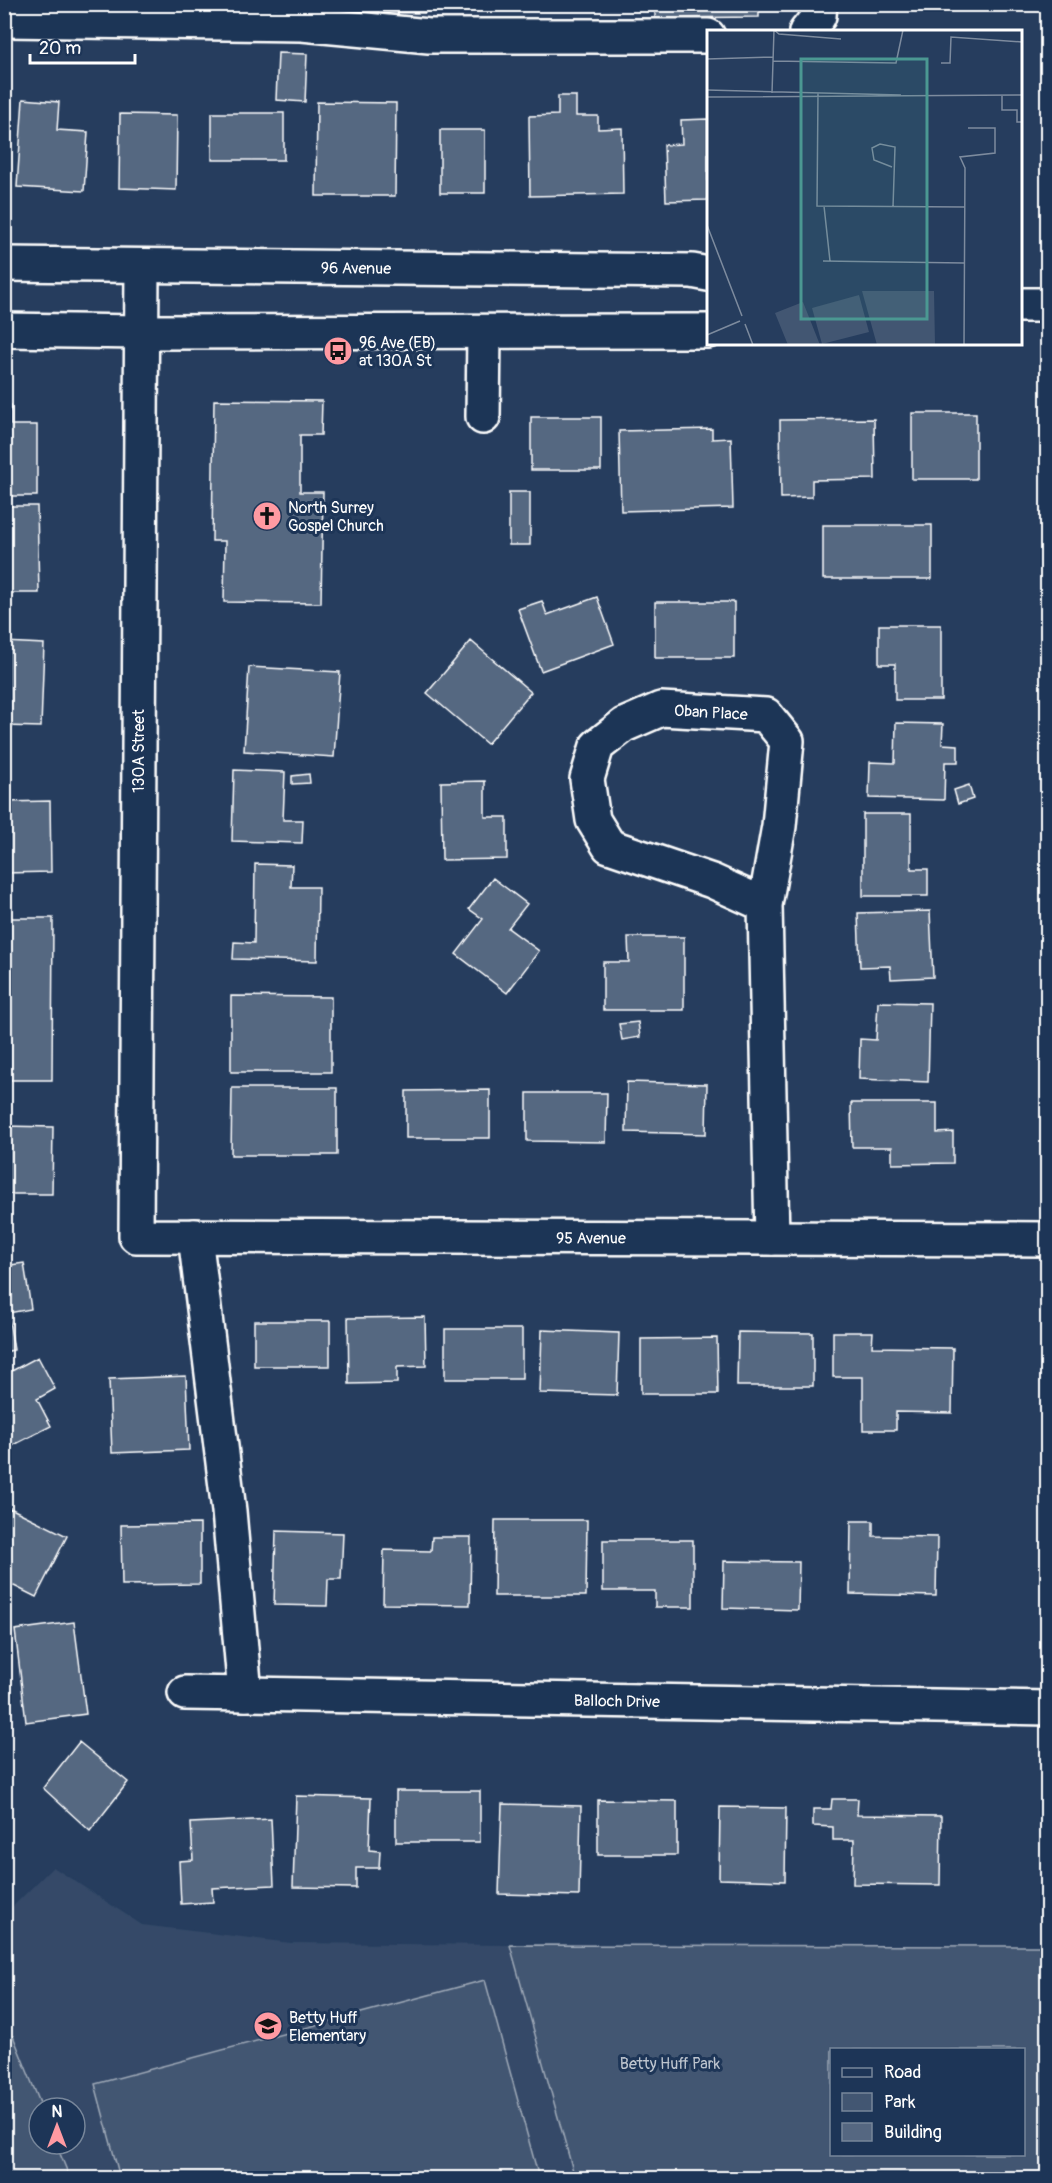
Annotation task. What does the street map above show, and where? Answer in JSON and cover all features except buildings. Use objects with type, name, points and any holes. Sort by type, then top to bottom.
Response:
[{"type":"street","points":[[808,30],[819,16],[820,4]]},
{"type":"street","points":[[4,20],[303,24],[429,36],[707,36]]},
{"type":"street","name":"96 Avenue","points":[[4,264],[692,271],[707,274]]},
{"type":"street","name":"130A Street","points":[[136,1236],[142,266]]},
{"type":"street","points":[[1022,305],[1047,305]]},
{"type":"street","points":[[4,330],[140,332],[707,331]]},
{"type":"street","points":[[483,417],[484,332]]},
{"type":"street","name":"Oban Place","points":[[765,905],[712,881],[609,846],[593,820],[587,778],[597,746],[624,724],[660,709],[766,715],[787,741],[779,826],[765,905],[772,1238]]},
{"type":"street","name":"95 Avenue","points":[[136,1236],[1047,1239]]},
{"type":"street","points":[[195,1236],[229,1511],[245,1694]]},
{"type":"street","name":"Balloch Drive","points":[[185,1693],[1047,1708]]},
{"type":"shaded area","name":"Betty Huff Elementary","points":[[53,1867],[142,1925],[291,1943],[510,1945],[575,2178],[5,2178],[5,1914]]},
{"type":"green space","name":"Betty Huff Park","points":[[510,1945],[1047,1946],[1047,2178],[575,2178]]},
{"type":"green space","points":[[485,1980],[539,2178],[120,2178],[95,2084]]},
{"type":"green space","points":[[13,2036],[37,2096],[27,2096],[27,2156],[61,2156],[70,2178],[5,2178],[5,2040]]},
{"type":"place","name":"96 Ave (EB) at 130A St","points":[[338,351]]},
{"type":"place","name":"North Surrey Gospel Church","points":[[267,516]]},
{"type":"place","name":"Betty Huff Elementary","points":[[268,2026]]}]
